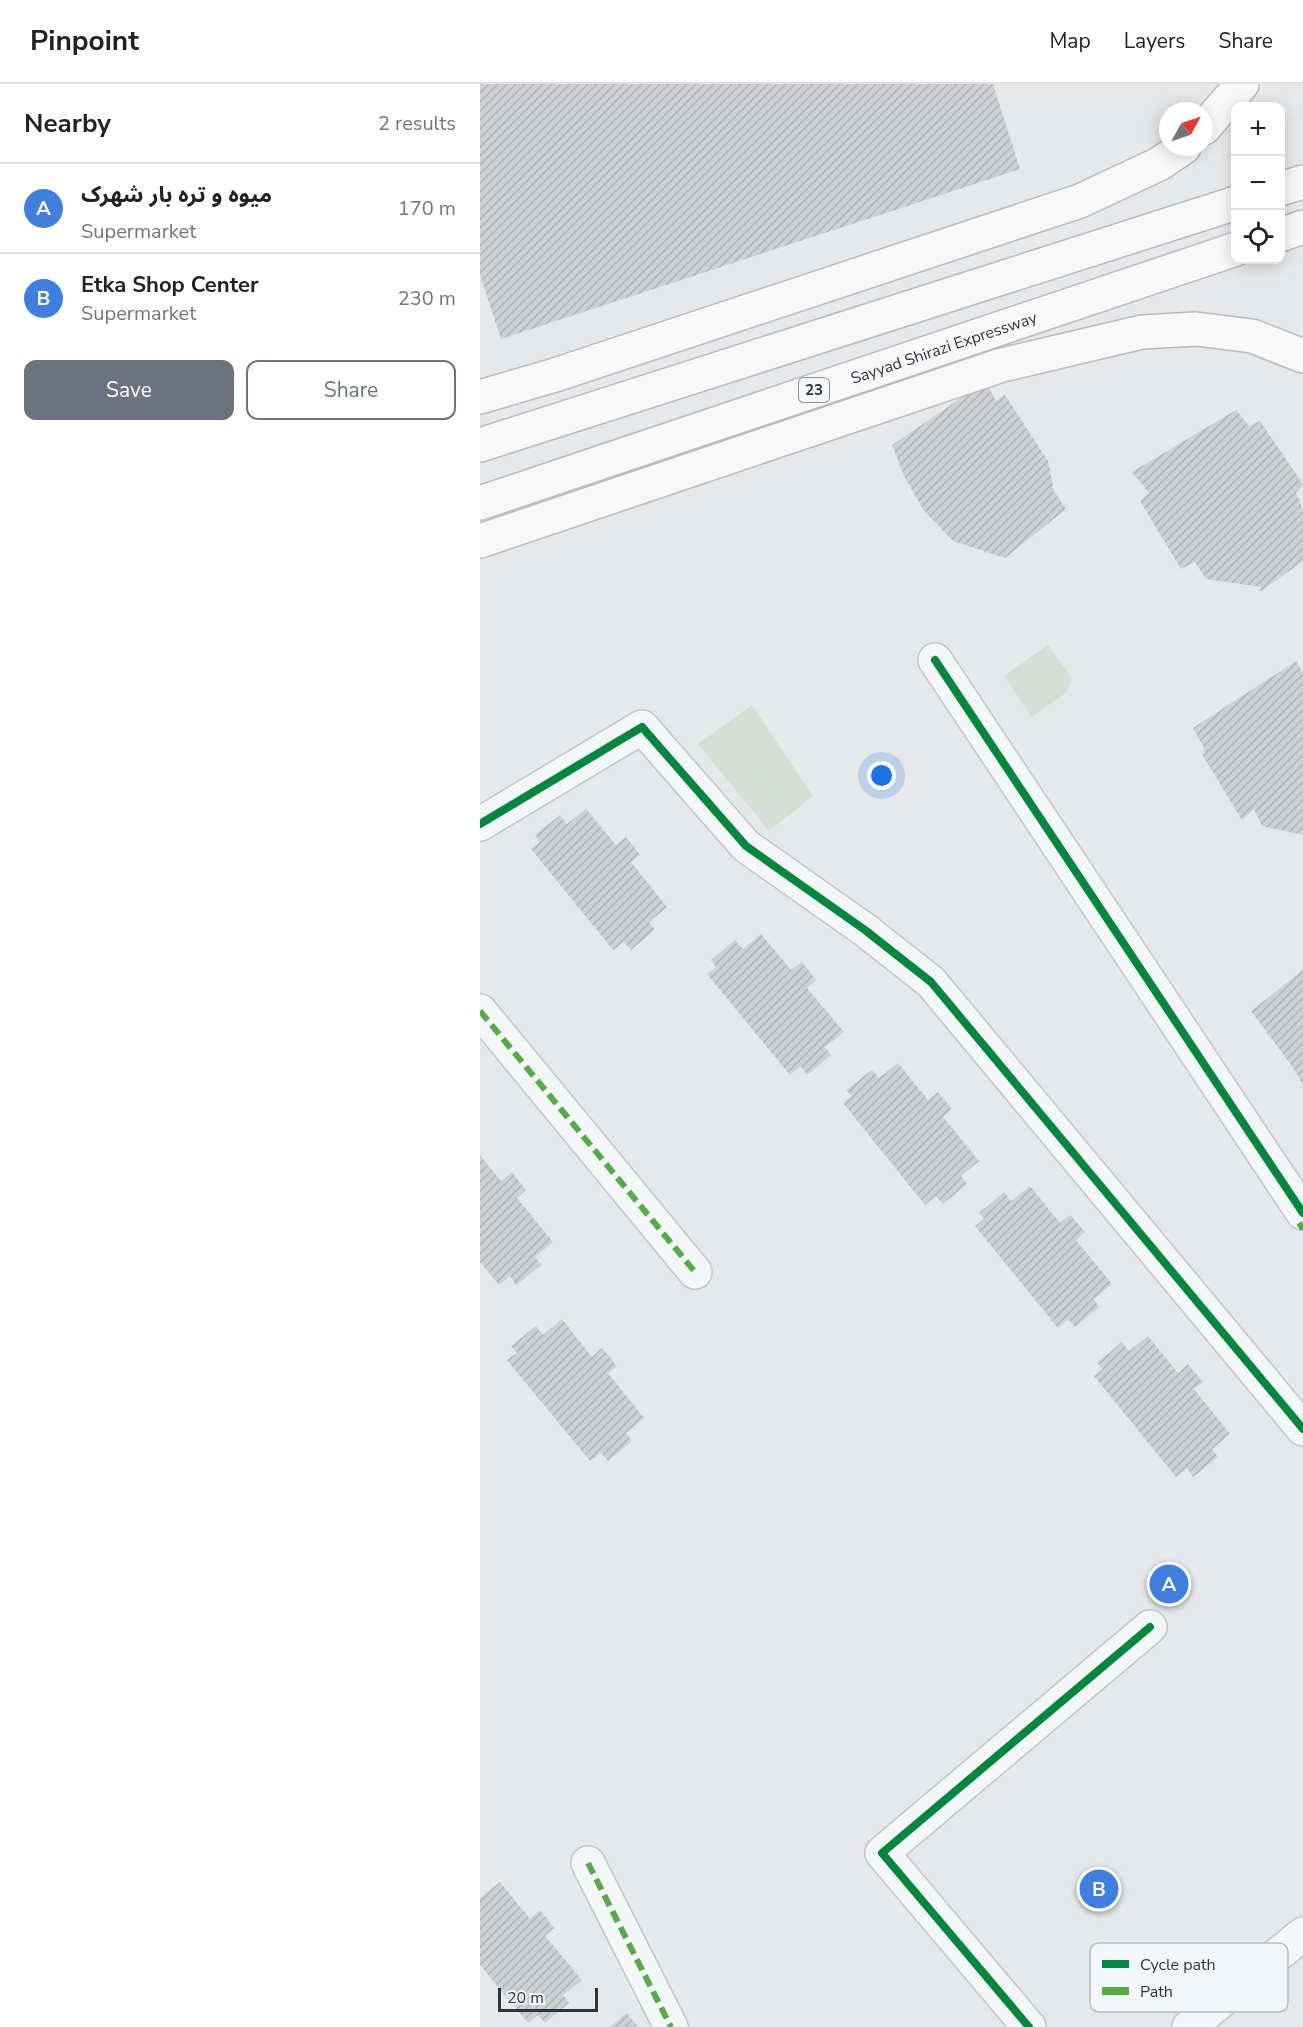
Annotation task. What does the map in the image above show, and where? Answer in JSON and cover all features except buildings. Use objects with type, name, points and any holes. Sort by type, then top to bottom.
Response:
[{"type":"highway","points":[[1213,118],[1242,84]]},
{"type":"highway","points":[[480,397],[555,375],[1080,201],[1159,165],[1172,156]]},
{"type":"highway","points":[[1285,188],[1303,182]]},
{"type":"highway","points":[[480,445],[1231,205]]},
{"type":"highway","points":[[1285,234],[1303,227]]},
{"type":"highway","name":"Sayyad Shirazi Expressway","points":[[480,503],[1231,251]]},
{"type":"highway","points":[[480,541],[1002,365],[1142,332],[1196,329],[1252,336],[1303,356]]},
{"type":"street","points":[[935,660],[1302,1222]]},
{"type":"street","points":[[480,824],[642,727],[746,846],[873,936],[931,982],[1303,1429]]},
{"type":"street","points":[[480,1011],[695,1272]]},
{"type":"street","points":[[1029,2027],[882,1853],[1150,1627]]},
{"type":"street","points":[[588,1863],[671,2027]]},
{"type":"street","points":[[1288,1946],[1303,1934]]},
{"type":"street","points":[[1189,2027],[1207,2012]]},
{"type":"shaded area","points":[[1048,645],[1072,678],[1067,692],[1032,717],[1004,676]]},
{"type":"shaded area","points":[[752,705],[813,796],[769,831],[698,744]]},
{"type":"marked path","points":[[480,1011],[695,1272]]},
{"type":"marked path","points":[[1299,1223],[1303,1229]]},
{"type":"marked path","points":[[588,1863],[671,2027]]},
{"type":"cycle path","points":[[935,660],[1303,1213]]},
{"type":"cycle path","points":[[480,824],[642,727],[746,846],[865,930],[931,982],[1303,1429]]},
{"type":"cycle path","points":[[1029,2027],[882,1853],[1150,1627]]},
{"type":"place","name":"میوه و تره بار شهرک","points":[[1169,1584]]},
{"type":"place","name":"Etka Shop Center","points":[[1099,1889]]}]
